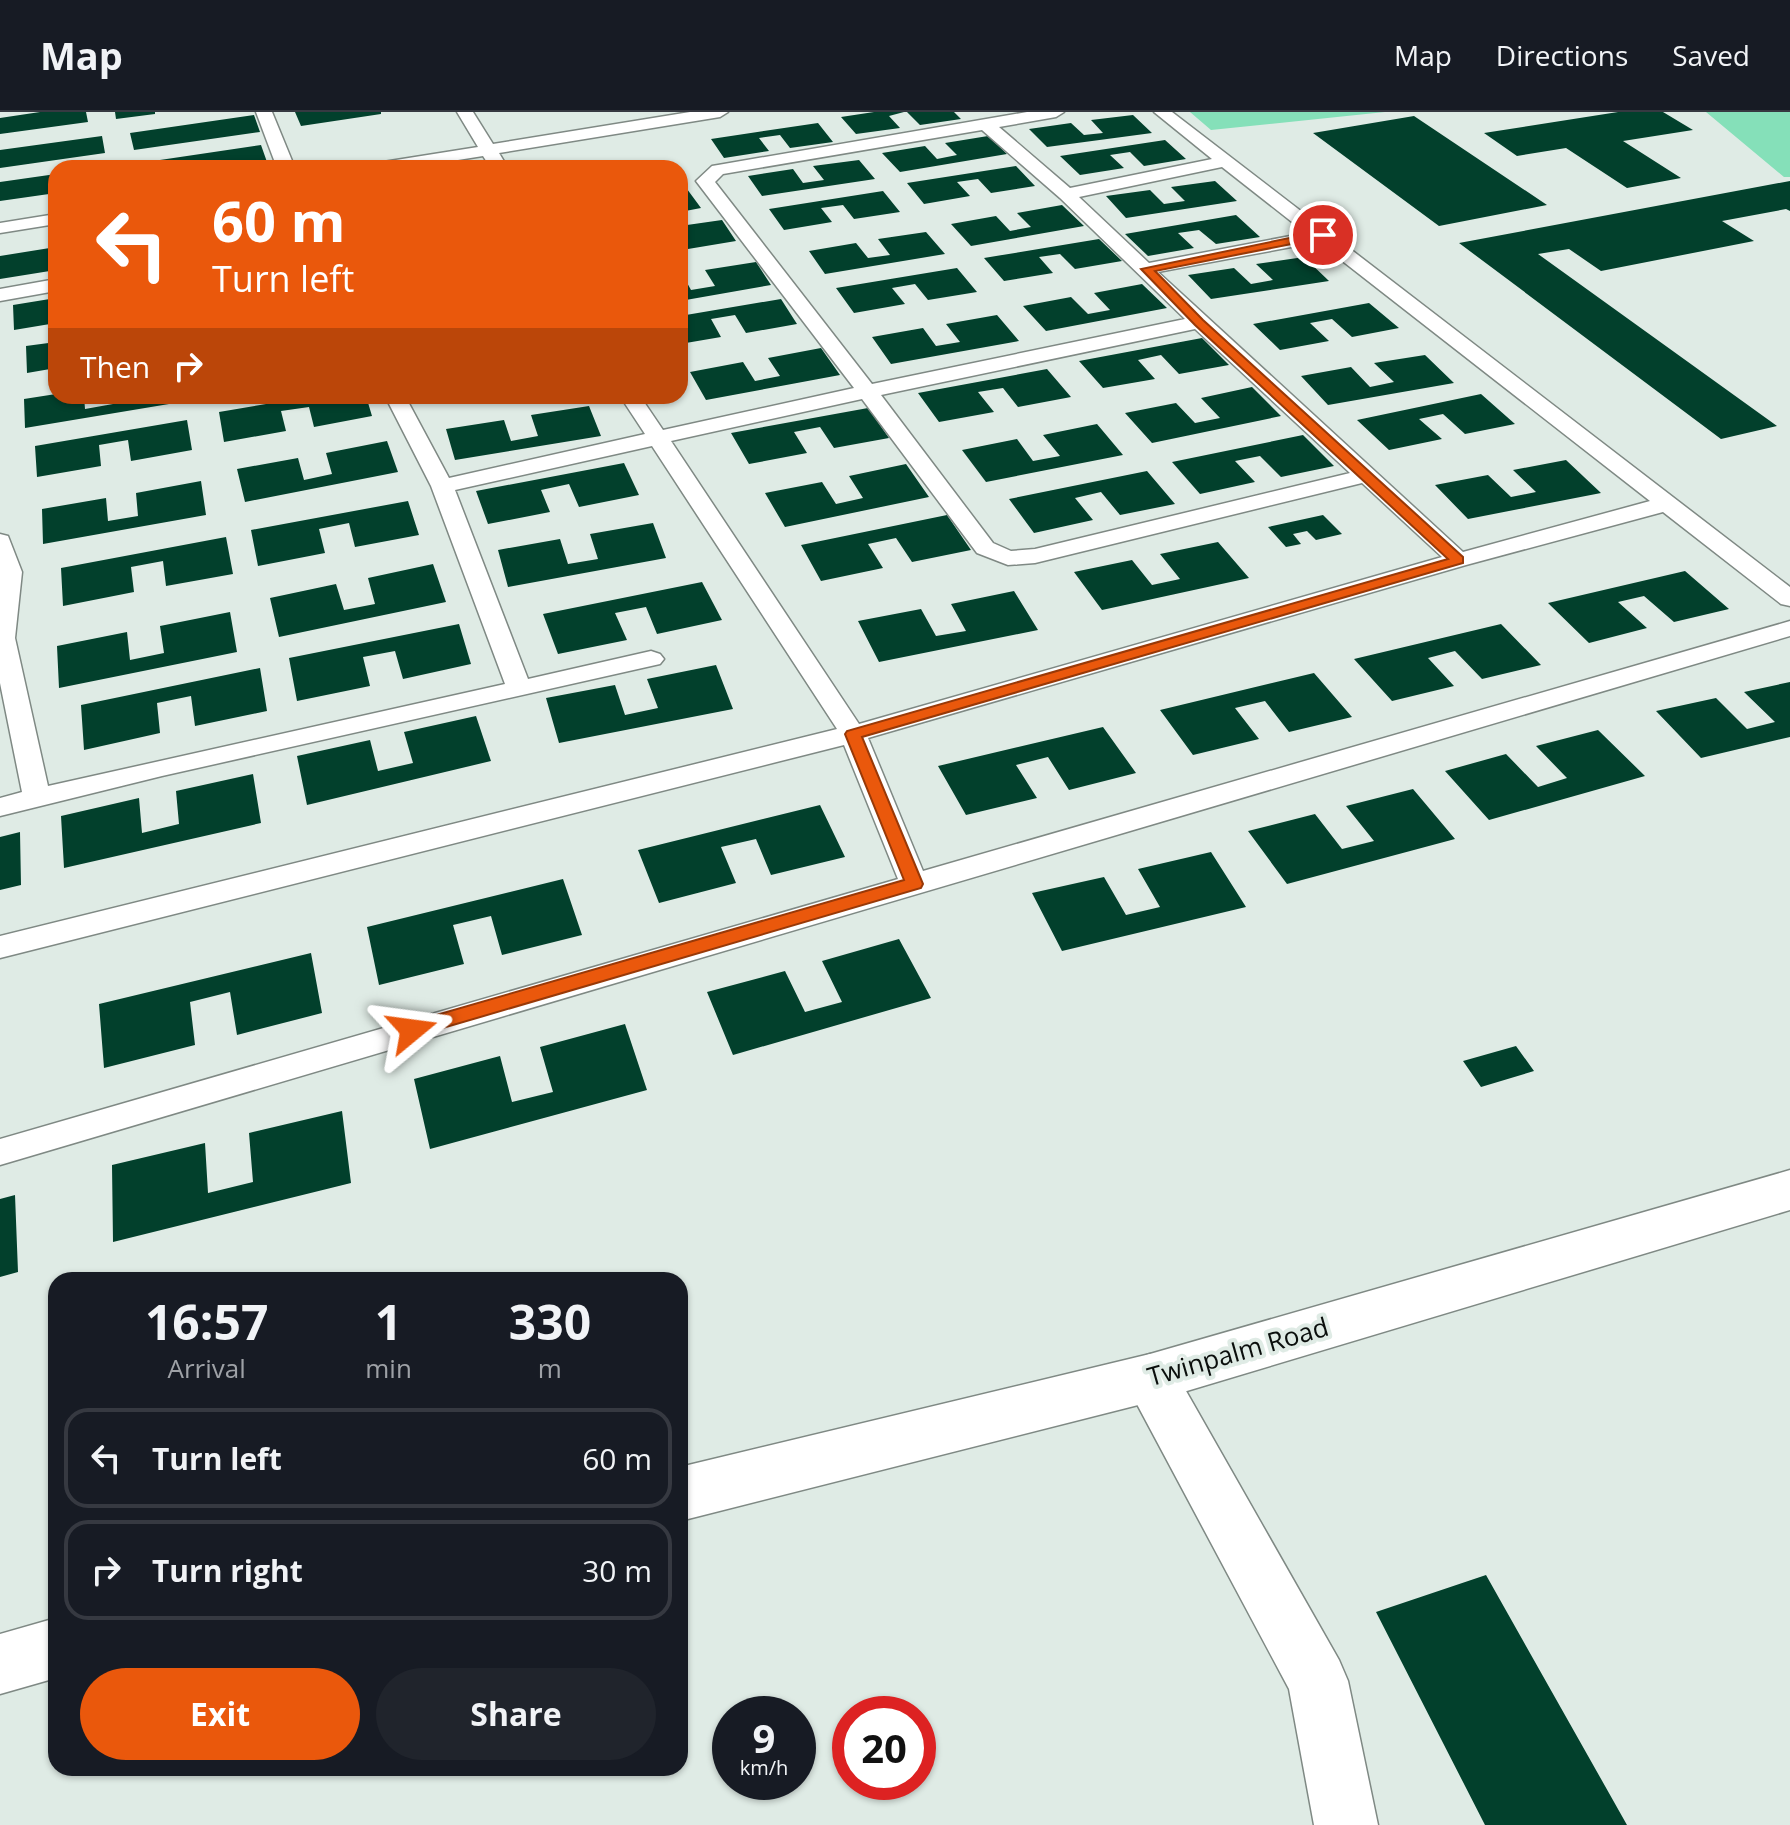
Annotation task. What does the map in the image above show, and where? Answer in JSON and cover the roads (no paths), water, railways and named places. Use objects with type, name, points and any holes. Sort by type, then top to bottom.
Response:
[{"type":"main road","name":"Twinpalm Road","points":[[688,1492],[1150,1378],[1790,1190]]},
{"type":"main road","points":[[1150,1378],[1318,1681],[1346,1825]]},
{"type":"main road","points":[[0,1664],[48,1650]]},
{"type":"lane","points":[[264,112],[283,160]]},
{"type":"lane","points":[[465,112],[495,160]]},
{"type":"lane","points":[[424,160],[662,116],[720,112]]},
{"type":"lane","points":[[1056,112],[718,170],[705,181],[985,548],[1008,558],[1035,556],[1364,476]]},
{"type":"lane","points":[[1162,112],[1790,599]]},
{"type":"lane","points":[[987,125],[1066,194],[1199,322],[1458,560]]},
{"type":"lane","points":[[1066,194],[1227,161]]},
{"type":"lane","points":[[0,228],[48,220]]},
{"type":"lane","points":[[1147,269],[1323,235]]},
{"type":"lane","points":[[0,295],[48,286]]},
{"type":"lane","points":[[442,486],[868,391],[1199,322]]},
{"type":"lane","points":[[399,404],[442,486],[520,690]]},
{"type":"lane","points":[[635,404],[853,734],[914,884]]},
{"type":"lane","points":[[0,947],[853,734],[1458,560],[1670,503]]},
{"type":"lane","points":[[0,541],[5,574],[3,638],[37,797]]},
{"type":"lane","points":[[0,1152],[1790,628]]},
{"type":"lane","points":[[0,807],[274,740],[520,690],[651,659]]}]
